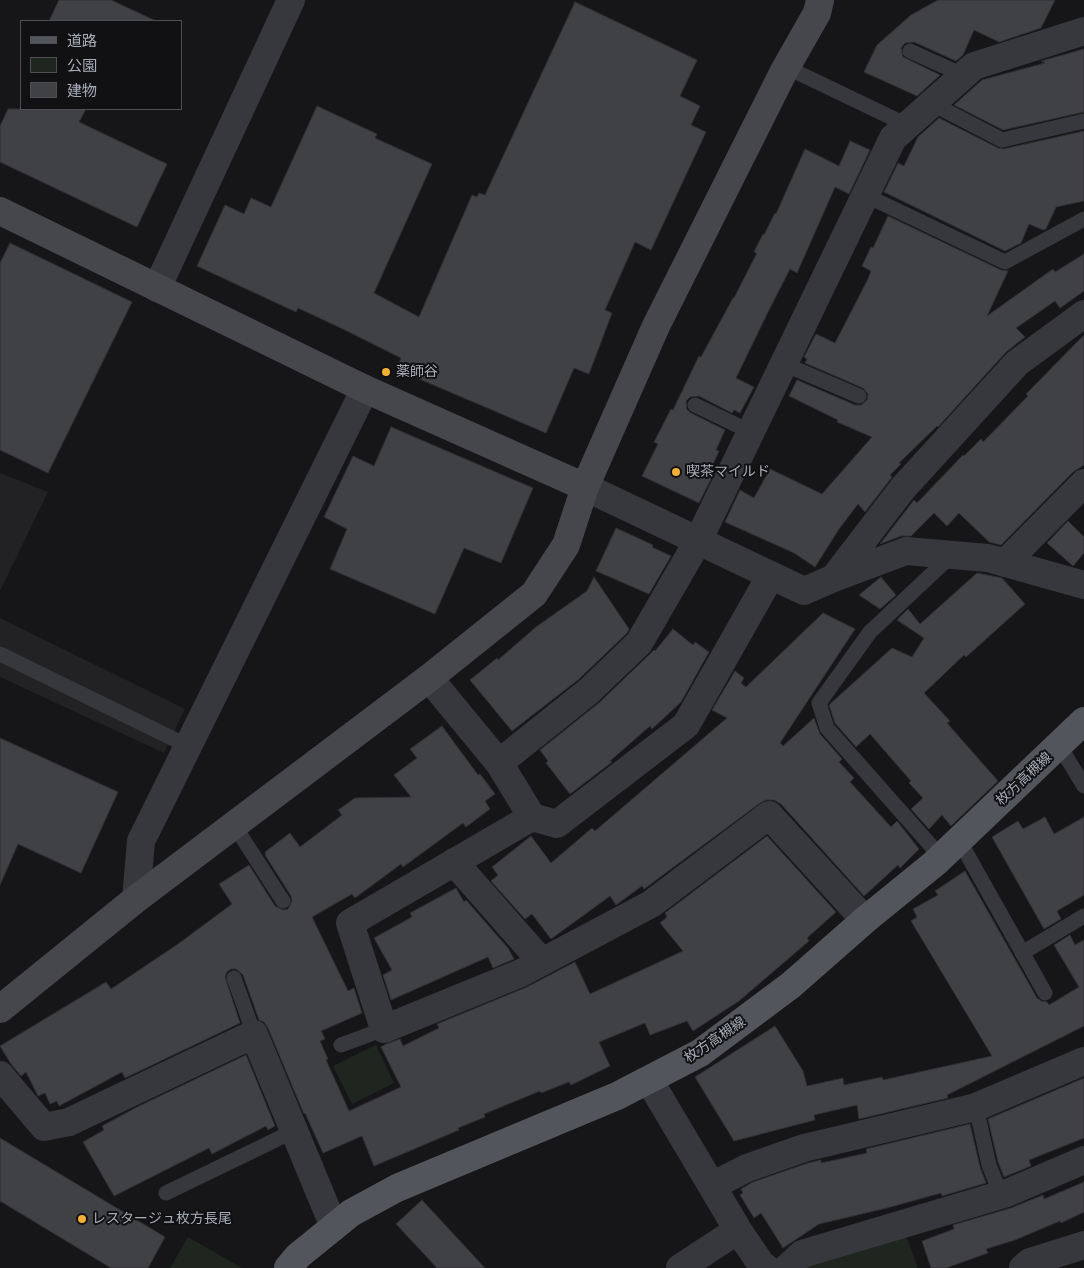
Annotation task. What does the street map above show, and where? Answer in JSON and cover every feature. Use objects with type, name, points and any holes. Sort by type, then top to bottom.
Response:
[{"type":"main road","name":"枚方高槻線","points":[[288,1268],[298,1256],[351,1213],[397,1188],[617,1096],[700,1053],[791,985],[950,849],[1084,721]]},
{"type":"street","points":[[157,288],[291,0]]},
{"type":"street","points":[[0,1009],[136,899],[429,678],[534,594],[566,546],[585,487],[656,326],[786,67],[825,4]]},
{"type":"street","points":[[498,763],[589,691],[639,643],[698,541],[893,138],[974,66],[1084,31]]},
{"type":"street","points":[[0,212],[365,389],[585,487],[804,591],[906,551],[988,558],[1084,585]]},
{"type":"street","points":[[834,578],[903,488],[1017,363],[1084,314]]},
{"type":"street","points":[[136,899],[140,841],[365,389]]},
{"type":"street","points":[[1005,563],[1084,483]]},
{"type":"street","points":[[429,678],[498,763],[532,817],[557,824],[686,725],[771,576]]},
{"type":"street","points":[[532,817],[350,923],[384,1028],[521,973],[651,904],[770,815],[865,920]]},
{"type":"street","points":[[454,862],[542,962]]},
{"type":"street","points":[[0,1075],[44,1127],[69,1122],[254,1034],[334,1227]]},
{"type":"street","points":[[712,1186],[747,1168],[804,1148],[976,1107],[1084,1061]]},
{"type":"street","points":[[649,1080],[738,1230],[761,1264],[766,1268]]},
{"type":"street","points":[[787,1268],[802,1254],[1001,1195],[1084,1160]]},
{"type":"street","points":[[680,1268],[738,1230]]},
{"type":"street","points":[[1023,1268],[1030,1262],[1084,1245]]},
{"type":"lane","points":[[910,52],[964,75]]},
{"type":"lane","points":[[786,67],[907,125]]},
{"type":"lane","points":[[931,104],[1002,140],[1084,121]]},
{"type":"lane","points":[[865,195],[1005,262],[1084,219]]},
{"type":"lane","points":[[784,364],[859,396]]},
{"type":"lane","points":[[694,405],[751,432]]},
{"type":"lane","points":[[952,555],[870,632],[819,703],[827,728],[950,849],[1022,953],[1045,993]]},
{"type":"lane","points":[[0,654],[188,746]]},
{"type":"lane","points":[[1059,745],[1084,786]]},
{"type":"lane","points":[[234,825],[283,901]]},
{"type":"lane","points":[[1022,953],[1084,916]]},
{"type":"lane","points":[[234,978],[254,1034]]},
{"type":"lane","points":[[342,1045],[384,1028]]},
{"type":"lane","points":[[976,1107],[989,1164],[1001,1195]]},
{"type":"lane","points":[[166,1193],[294,1131]]},
{"type":"shaded area","points":[[0,473],[48,492],[0,591]]},
{"type":"shaded area","points":[[0,618],[185,709],[164,753],[0,677]]},
{"type":"green space","points":[[376,1045],[394,1083],[352,1104],[333,1066]]},
{"type":"green space","points":[[904,1230],[918,1268],[805,1268],[839,1249]]},
{"type":"green space","points":[[188,1237],[242,1268],[170,1268]]},
{"type":"building","points":[[59,0],[111,0],[154,20],[49,20]]},
{"type":"building","points":[[938,0],[1055,0],[1041,28],[999,42],[974,30],[963,55],[956,61],[914,42],[905,43],[901,48],[903,57],[940,75],[917,96],[864,72],[877,45],[911,15]]},
{"type":"building","points":[[575,2],[697,60],[680,96],[700,106],[691,125],[706,132],[651,250],[635,242],[605,310],[612,313],[589,374],[574,368],[546,433],[396,369],[401,358],[298,308],[296,312],[197,266],[225,205],[244,214],[251,198],[271,207],[317,106],[377,134],[375,138],[432,164],[374,293],[419,317],[472,195],[477,197],[479,193],[485,195]]},
{"type":"building","points":[[1084,49],[1084,112],[1003,130],[954,105],[982,80],[1045,63],[1041,61]]},
{"type":"building","points":[[8,109],[85,110],[79,122],[167,164],[137,227],[0,162],[0,126]]},
{"type":"building","points":[[939,118],[1003,149],[1084,131],[1084,201],[1056,207],[1046,229],[1043,230],[1029,224],[1021,243],[1005,251],[884,192],[898,163],[904,166],[918,137]]},
{"type":"building","points":[[850,141],[870,150],[849,194],[835,187],[797,273],[790,269],[767,314],[736,378],[754,387],[740,413],[734,410],[732,413],[699,396],[690,397],[686,401],[687,410],[691,413],[725,430],[716,450],[719,451],[709,473],[709,476],[712,477],[699,503],[642,476],[658,444],[654,442],[671,409],[673,410],[699,356],[701,357],[734,298],[757,253],[754,252],[763,234],[776,214],[805,149],[839,166]]},
{"type":"building","points":[[888,216],[1001,270],[1008,271],[987,316],[1053,269],[1055,272],[1084,254],[1084,291],[1060,308],[1055,301],[1016,328],[1025,337],[1006,352],[938,427],[899,463],[901,464],[890,475],[892,477],[865,512],[858,504],[839,529],[815,567],[794,553],[725,522],[740,490],[754,498],[770,469],[822,494],[872,437],[837,422],[838,420],[789,396],[797,380],[855,405],[861,405],[867,400],[868,394],[863,388],[805,363],[807,359],[804,357],[816,334],[835,343],[868,279],[871,271],[862,266]]},
{"type":"building","points":[[10,243],[132,302],[48,473],[0,450],[0,263]]},
{"type":"building","points":[[1084,335],[1084,465],[1073,472],[1001,545],[989,542],[959,513],[947,526],[934,513],[911,536],[901,536],[880,544],[914,500],[917,503],[963,455],[981,439],[983,442],[1028,396],[1026,394]]},
{"type":"building","points":[[391,427],[533,488],[501,563],[464,548],[435,614],[330,569],[347,529],[324,517],[353,456],[374,466]]},
{"type":"building","points":[[1068,521],[1084,537],[1084,553],[1073,566],[1047,543]]},
{"type":"building","points":[[616,528],[653,545],[652,547],[671,556],[649,594],[596,571]]},
{"type":"building","points":[[977,573],[1002,578],[1025,604],[966,657],[964,655],[924,693],[950,721],[947,723],[998,781],[951,826],[942,815],[929,829],[911,809],[923,798],[909,783],[911,781],[870,734],[856,747],[835,723],[829,705],[892,648],[912,657],[924,638],[897,620],[908,609],[920,624]]},
{"type":"building","points":[[594,577],[629,629],[627,633],[579,679],[512,731],[470,680],[497,658],[498,660],[536,627],[587,591]]},
{"type":"building","points":[[881,577],[896,595],[880,609],[859,595]]},
{"type":"building","points":[[823,613],[855,629],[780,743],[783,746],[814,718],[820,734],[842,759],[839,762],[854,778],[850,782],[891,827],[897,821],[919,849],[900,868],[898,865],[864,896],[781,804],[774,800],[766,800],[644,889],[642,886],[616,905],[610,896],[551,939],[532,914],[525,919],[491,881],[498,875],[492,867],[531,836],[551,863],[592,828],[595,831],[727,718],[712,710],[735,671],[744,678],[741,683],[746,687]]},
{"type":"building","points":[[673,629],[693,645],[695,642],[709,652],[681,702],[652,729],[650,726],[610,761],[612,762],[570,794],[546,763],[548,761],[540,750],[600,702],[655,651]]},
{"type":"building","points":[[442,726],[478,775],[480,774],[495,794],[485,801],[490,809],[466,827],[463,823],[403,867],[401,864],[355,898],[352,894],[312,917],[348,991],[354,988],[362,1013],[321,1031],[325,1039],[320,1041],[328,1059],[326,1060],[349,1111],[401,1087],[381,1047],[386,1044],[400,1039],[403,1046],[439,1028],[437,1024],[527,987],[575,962],[590,994],[683,951],[660,923],[667,917],[665,913],[767,836],[836,912],[807,938],[809,941],[739,1001],[693,1031],[687,1021],[650,1035],[645,1023],[599,1042],[610,1066],[571,1085],[569,1082],[541,1093],[540,1091],[484,1114],[485,1117],[458,1128],[459,1130],[374,1166],[362,1136],[323,1153],[304,1114],[268,1028],[264,1022],[259,1020],[243,975],[236,969],[231,969],[225,977],[240,1023],[125,1078],[122,1072],[59,1106],[57,1101],[50,1104],[45,1093],[38,1096],[26,1072],[21,1076],[0,1046],[106,982],[111,989],[178,944],[232,904],[219,884],[249,865],[275,906],[283,910],[288,909],[292,901],[291,896],[265,855],[265,852],[290,833],[300,847],[342,815],[338,810],[355,798],[411,797],[394,775],[417,758],[410,749]]},
{"type":"building","points":[[0,738],[118,792],[81,873],[18,844],[0,885]]},
{"type":"building","points":[[1045,817],[1054,834],[1084,817],[1084,895],[1057,911],[1061,919],[1044,929],[992,837],[1018,821],[1023,829]]},
{"type":"building","points":[[965,871],[1037,998],[1041,1001],[1047,1002],[1049,1005],[1079,987],[1054,945],[1070,935],[1075,945],[1084,940],[1084,1026],[947,1095],[948,1098],[859,1119],[857,1105],[814,1115],[815,1120],[734,1141],[695,1077],[775,1026],[803,1071],[807,1086],[843,1078],[844,1085],[882,1077],[883,1080],[992,1056],[911,921],[917,917],[913,909],[938,895],[935,891]]},
{"type":"building","points":[[456,888],[464,902],[466,900],[508,948],[514,959],[493,968],[488,957],[391,1000],[383,975],[392,970],[374,938],[412,917],[410,913]]},
{"type":"building","points":[[246,1055],[275,1126],[268,1130],[266,1126],[212,1154],[209,1148],[114,1196],[83,1142],[104,1130],[102,1126],[139,1106]]},
{"type":"building","points":[[1084,1078],[1084,1138],[1029,1160],[1031,1166],[1004,1177],[998,1162],[988,1119]]},
{"type":"building","points":[[970,1124],[980,1167],[986,1183],[942,1196],[941,1193],[819,1224],[783,1248],[761,1213],[754,1218],[740,1195],[743,1193],[741,1189],[753,1182],[808,1163],[821,1160],[821,1163],[867,1153],[866,1149]]},
{"type":"building","name":"レスタージュ枚方長尾","points":[[0,1138],[165,1237],[148,1268],[111,1268],[0,1201]]},
{"type":"building","points":[[1084,1182],[1084,1212],[1061,1223],[1060,1221],[1015,1240],[986,1249],[988,1253],[946,1268],[931,1268],[922,1241],[954,1229],[953,1225],[1011,1208],[1043,1195],[1044,1199]]},
{"type":"building","points":[[422,1200],[485,1268],[437,1268],[396,1224]]},
{"type":"place","name":"薬師谷","points":[[386,372]]},
{"type":"place","name":"喫茶マイルド","points":[[676,472]]},
{"type":"place","name":"レスタージュ枚方長尾","points":[[82,1219]]}]
